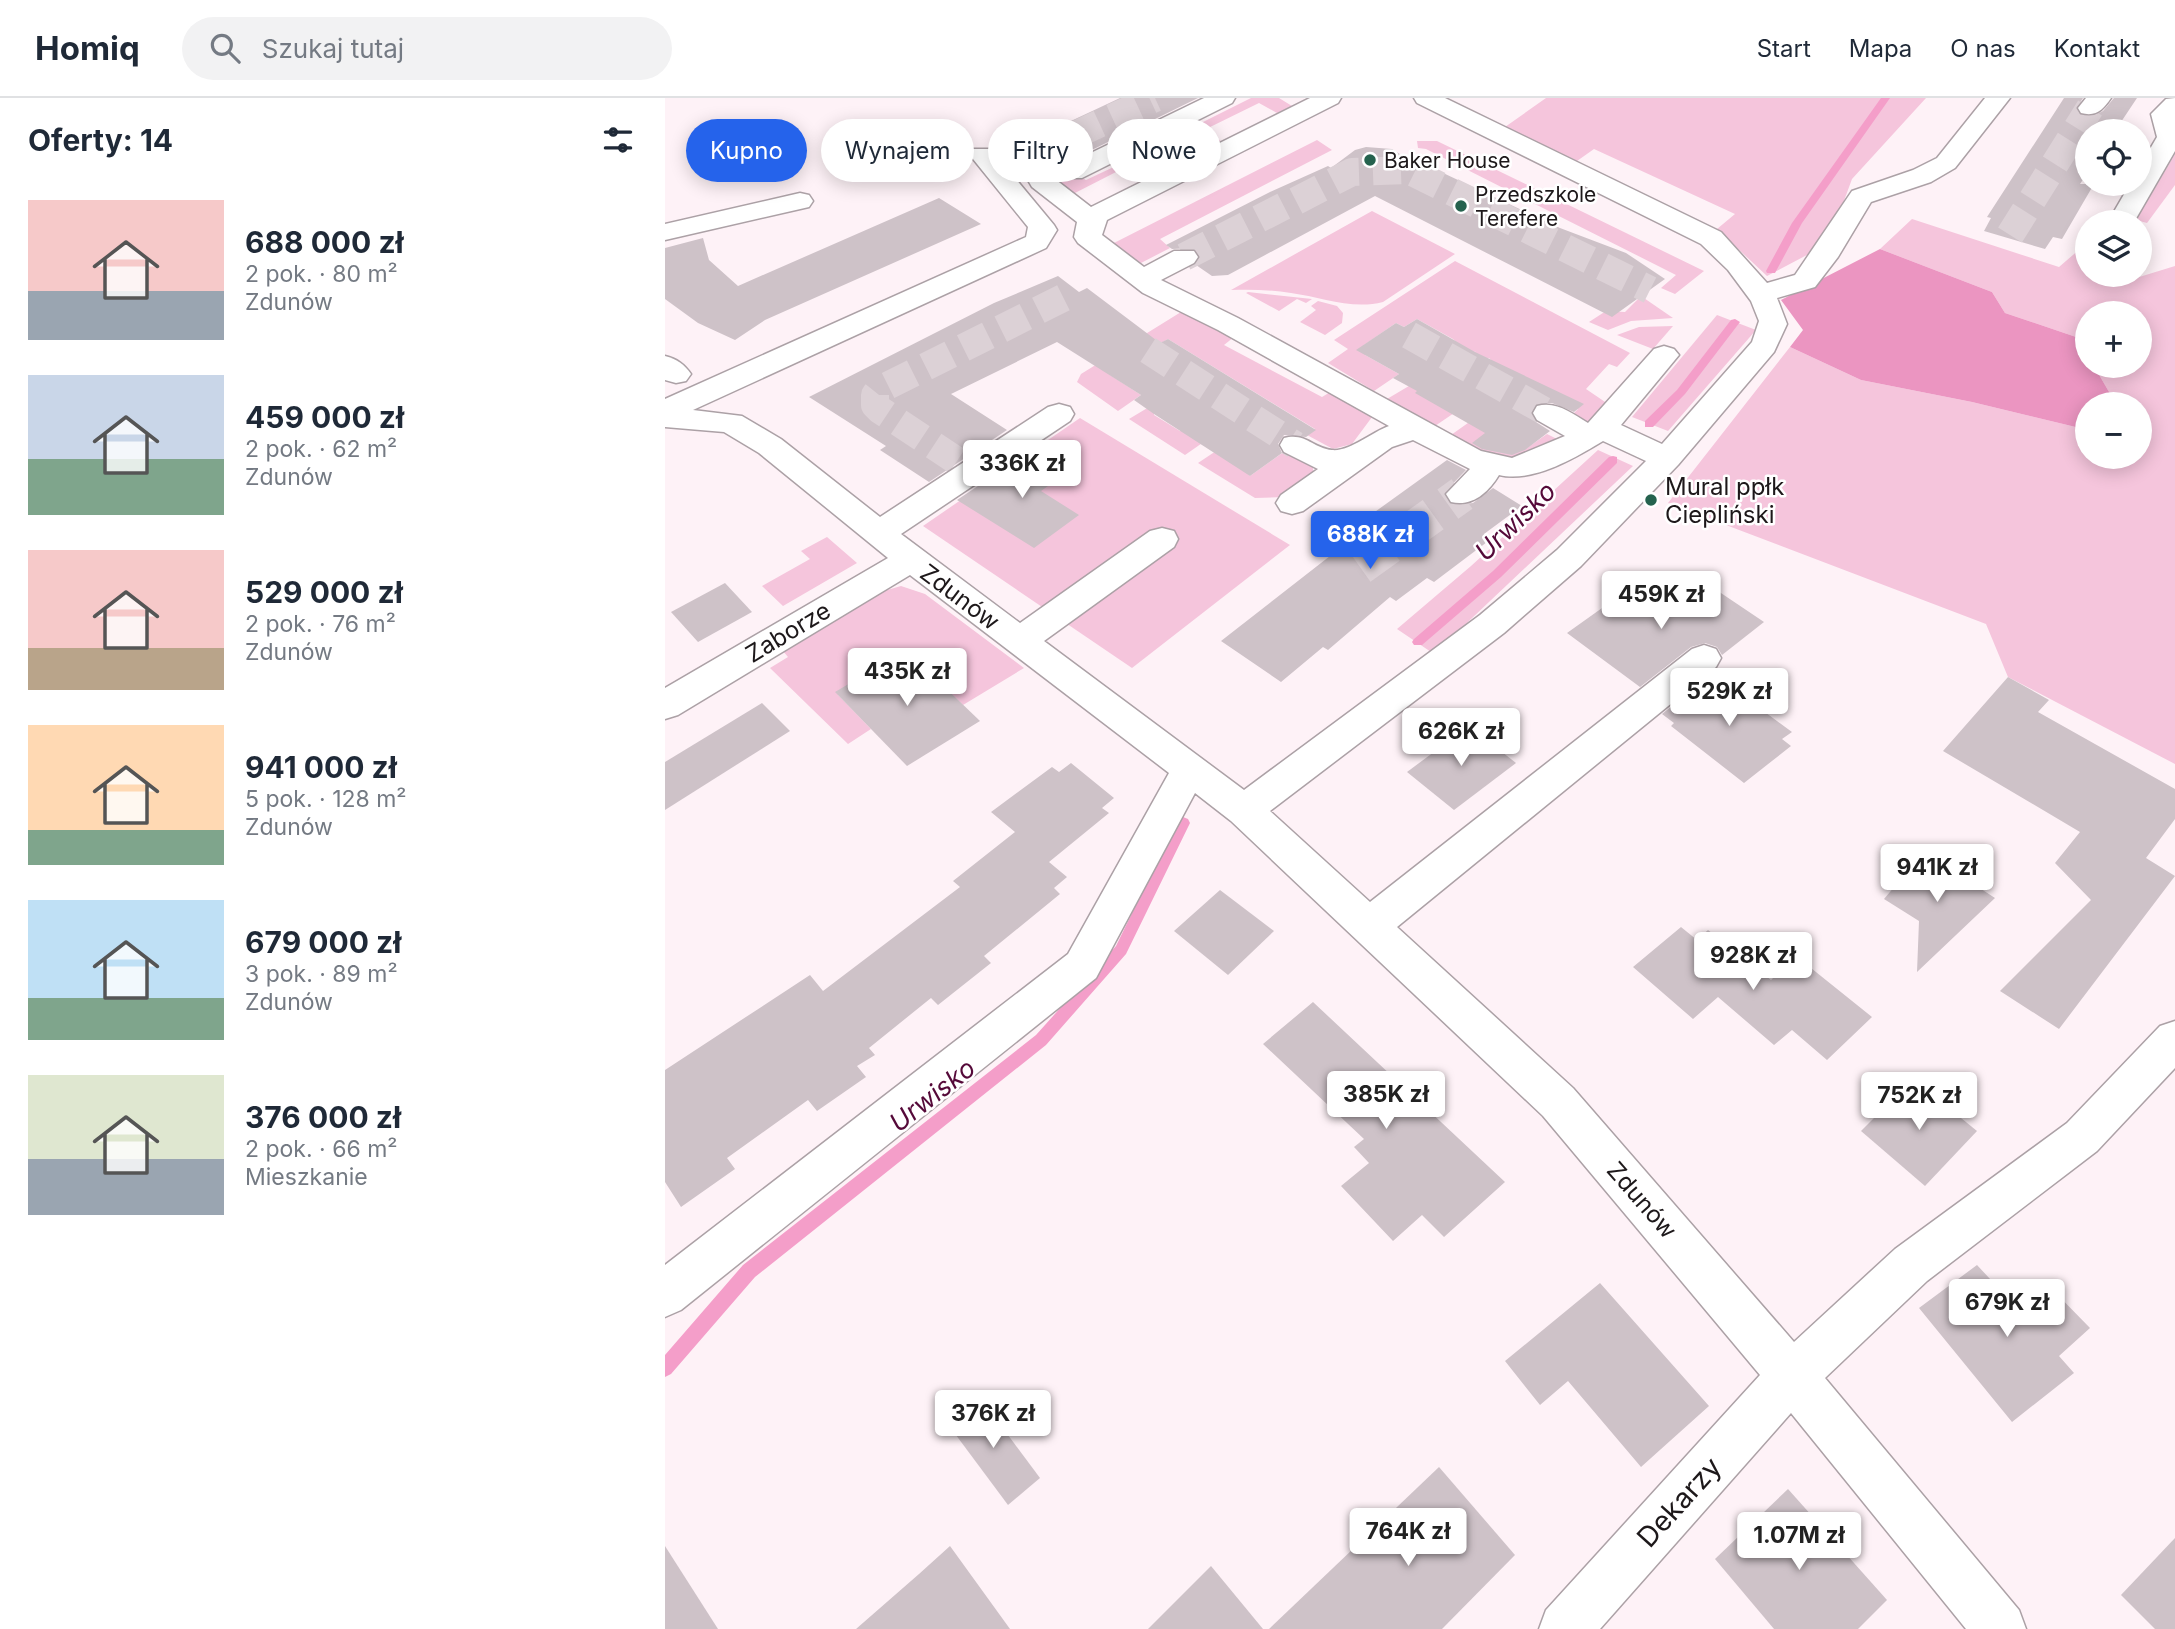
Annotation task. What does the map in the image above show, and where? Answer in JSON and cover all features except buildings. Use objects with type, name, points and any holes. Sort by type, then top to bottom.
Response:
[{"type":"street","points":[[1180,119],[1223,98]]},
{"type":"street","points":[[1221,152],[1329,98]]},
{"type":"street","points":[[1244,810],[1493,624],[1569,558],[1667,458],[1764,346],[1773,329],[1771,310],[1724,247],[1711,237],[1426,98]]},
{"type":"street","points":[[1760,294],[1805,281],[1825,257],[1861,197],[1922,176],[1946,163],[1998,98]]},
{"type":"street","points":[[2128,210],[2170,137],[2163,114],[2175,104]]},
{"type":"street","points":[[665,414],[1037,242],[1044,230],[1041,225],[982,154]]},
{"type":"street","points":[[1044,182],[1091,220]]},
{"type":"street","points":[[1163,182],[1091,220],[1088,232],[1091,242],[1141,279],[1386,435],[1489,465],[1513,468],[1525,466],[1556,454],[1595,432],[1664,355]]},
{"type":"street","points":[[665,232],[800,201]]},
{"type":"street","points":[[1141,279],[1184,257]]},
{"type":"street","points":[[1548,413],[1667,458]]},
{"type":"street","name":"Zdunów","points":[[665,414],[711,419],[751,432],[878,534],[1244,810],[1558,1102],[1792,1376],[2000,1629]]},
{"type":"street","points":[[878,534],[965,466],[1059,414]]},
{"type":"street","points":[[1295,444],[1327,461],[1386,435]]},
{"type":"street","points":[[1292,503],[1386,435]]},
{"type":"street","points":[[1462,494],[1483,475],[1489,465]]},
{"type":"street","points":[[1020,641],[1162,538]]},
{"type":"street","name":"Zaborze","points":[[665,705],[911,559]]},
{"type":"street","points":[[1369,926],[1703,658]]},
{"type":"street","points":[[665,1294],[1082,966],[1190,768]]},
{"type":"street","name":"Dekarzy","points":[[1565,1629],[1792,1376],[1911,1265],[2082,1138],[2175,1039]]},
{"type":"shaded area","points":[[1251,98],[1279,98],[1292,106],[1277,113],[1259,103],[1221,122],[1221,119],[1209,119]]},
{"type":"shaded area","points":[[1546,98],[1926,98],[1852,179],[1835,225],[1843,236],[1767,276],[1717,229],[1735,214],[1594,149],[1577,161],[1505,127]]},
{"type":"shaded area","points":[[1317,140],[1332,150],[1160,239],[1170,248],[1141,263],[1112,244]]},
{"type":"shaded area","points":[[1417,141],[1437,141],[1704,271],[1675,294],[1661,288],[1676,275],[1426,149],[1418,148]]},
{"type":"shaded area","points":[[2175,154],[2175,185],[2152,216],[2152,210],[2142,210]]},
{"type":"shaded area","points":[[1107,170],[1107,177],[1073,194],[1060,182],[1093,182],[1093,177]]},
{"type":"shaded area","points":[[1372,211],[1455,254],[1383,302],[1371,304],[1348,304],[1276,291],[1231,290]]},
{"type":"shaded area","points":[[1912,219],[2059,267],[2075,253],[2075,287],[2152,287],[2152,273],[2175,266],[2175,764],[2008,677],[1986,624],[1668,503],[1790,347],[1861,380],[1972,402],[2075,427],[2075,469],[2152,469],[2152,392],[2109,392],[2101,378],[2152,378],[2152,301],[2075,301],[2075,337],[2005,313],[1992,292],[1880,249]]},
{"type":"shaded area","points":[[1880,249],[1992,292],[2005,313],[2075,337],[2075,378],[2101,378],[2109,392],[2075,392],[2075,427],[1972,402],[1861,380],[1790,347],[1803,330],[1781,300]]},
{"type":"shaded area","points":[[1455,261],[1630,353],[1617,367],[1609,364],[1586,389],[1611,406],[1588,423],[1572,415],[1578,409],[1485,364],[1491,360],[1489,358],[1482,362],[1470,356],[1476,351],[1469,355],[1453,339],[1417,319],[1404,327],[1396,323],[1364,345],[1365,355],[1399,374],[1374,391],[1328,363],[1348,349],[1334,340]]},
{"type":"shaded area","points":[[1246,293],[1312,299],[1306,303],[1297,299],[1279,311]]},
{"type":"shaded area","points":[[1641,296],[1673,318],[1631,321],[1608,330],[1589,322],[1606,311],[1625,312]]},
{"type":"shaded area","points":[[1318,301],[1337,306],[1343,313],[1342,323],[1325,335],[1300,322],[1316,310],[1311,306]]},
{"type":"shaded area","points":[[1181,312],[1234,337],[1224,345],[1322,397],[1332,391],[1375,413],[1352,444],[1333,449],[1307,435],[1315,429],[1168,339],[1161,343],[1154,339],[1110,375],[1141,395],[1118,411],[1077,382],[1081,374]]},
{"type":"shaded area","points":[[1717,315],[1756,330],[1668,431],[1632,417]]},
{"type":"shaded area","points":[[1673,326],[1653,349],[1617,335],[1639,327]]},
{"type":"shaded area","points":[[1414,383],[1460,409],[1435,426],[1387,399]]},
{"type":"shaded area","points":[[1154,404],[1154,415],[1180,431],[1188,426],[1208,439],[1185,455],[1129,419]]},
{"type":"shaded area","points":[[1080,418],[1290,545],[1132,668],[923,526]]},
{"type":"shaded area","points":[[1475,418],[1527,448],[1547,434],[1559,440],[1514,457],[1494,456],[1451,435]]},
{"type":"shaded area","points":[[1222,447],[1250,476],[1288,449],[1313,466],[1313,474],[1284,497],[1255,498],[1198,463]]},
{"type":"shaded area","points":[[1598,450],[1633,466],[1434,654],[1397,629],[1471,566]]},
{"type":"shaded area","points":[[827,537],[857,563],[783,606],[762,586],[810,559],[801,551]]},
{"type":"shaded area","points":[[901,586],[925,594],[1024,668],[963,705],[905,650],[902,652],[905,656],[838,695],[871,729],[848,744],[770,668],[788,657],[783,651],[877,593]]},
{"type":"waterway","name":"Urwisko","points":[[1771,271],[1797,223],[1886,98]]},
{"type":"waterway","name":"Urwisko","points":[[1649,424],[1681,392],[1735,322]]},
{"type":"waterway","name":"Urwisko","points":[[1418,642],[1497,574],[1613,460]]},
{"type":"waterway","name":"Urwisko","points":[[665,1368],[749,1271],[1041,1040],[1121,950],[1183,823]]},
{"type":"tunnel","points":[[1093,127],[1155,98]]},
{"type":"tunnel","points":[[2010,235],[2090,108]]},
{"type":"tunnel","points":[[1296,201],[1352,172],[1408,170],[1650,290]]},
{"type":"tunnel","points":[[1184,257],[1288,204]]},
{"type":"tunnel","points":[[957,461],[880,410],[875,405],[875,395],[879,390],[1065,297]]},
{"type":"tunnel","points":[[1409,335],[1548,413]]},
{"type":"tunnel","points":[[1148,350],[1295,445]]},
{"type":"tunnel","points":[[1360,567],[1462,494]]},
{"type":"place","name":"Baker House","points":[[1370,160]]},
{"type":"place","name":"Przedszkole Terefere","points":[[1461,206]]},
{"type":"place","name":"Mural ppłk Ciepliński","points":[[1651,500]]}]
